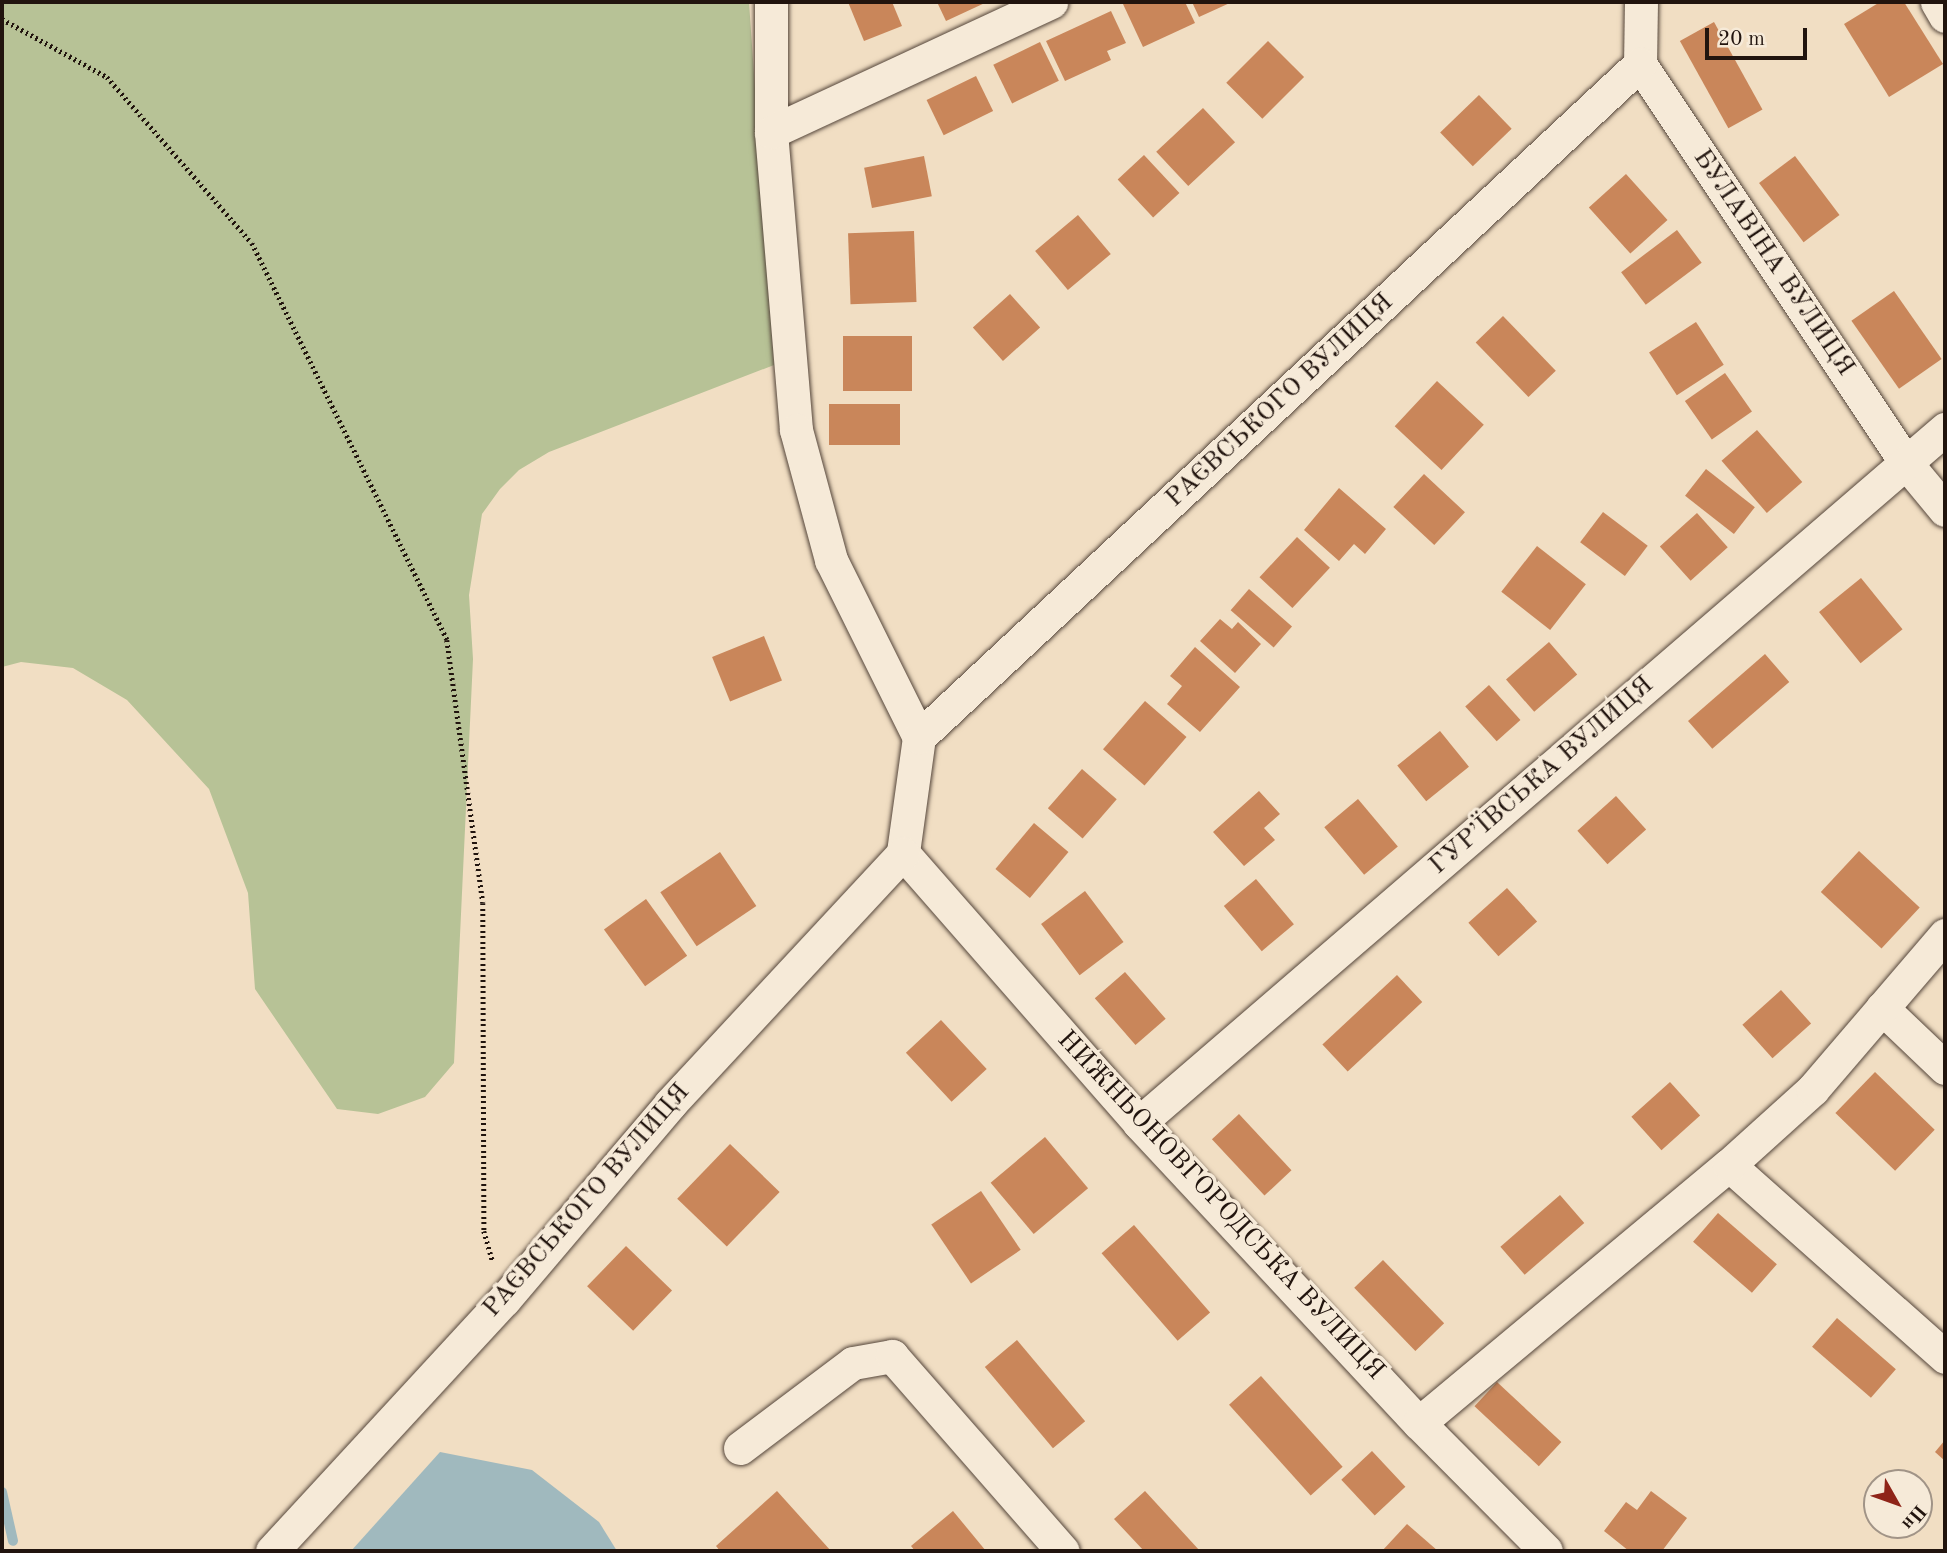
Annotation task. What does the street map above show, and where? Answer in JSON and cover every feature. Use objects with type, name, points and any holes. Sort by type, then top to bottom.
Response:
[{"type":"street","points":[[771,2],[771,132],[796,430],[831,560],[919,737],[903,853]]},
{"type":"street","points":[[771,132],[1051,2]]},
{"type":"street","points":[[1640,64],[1644,2]]},
{"type":"street","points":[[1937,2],[1945,16]]},
{"type":"street","name":"БУЛАВІНА ВУЛИЦЯ","points":[[1640,64],[1906,463],[1945,510]]},
{"type":"street","name":"РАЄВСЬКОГО ВУЛИЦЯ","points":[[919,737],[1640,64]]},
{"type":"street","name":"ГУР’ЇВСЬКА ВУЛИЦЯ","points":[[1139,1123],[1945,429]]},
{"type":"street","name":"РАЄВСЬКОГО ВУЛИЦЯ","points":[[272,1551],[504,1300],[670,1104],[903,853]]},
{"type":"street","name":"НИЖНЬОНОВГОРОДСЬКА ВУЛИЦЯ","points":[[903,853],[1139,1123],[1419,1423],[1546,1551]]},
{"type":"street","points":[[1419,1423],[1729,1165],[1813,1089],[1945,935]]},
{"type":"street","points":[[1882,1008],[1945,1068]]},
{"type":"street","points":[[1729,1165],[1945,1357]]},
{"type":"street","points":[[740,1448],[853,1363],[892,1356],[1063,1551]]},
{"type":"path","points":[[2,19],[107,77],[252,243],[447,640],[483,903],[484,1231],[504,1300]]},
{"type":"green space","points":[[2,2],[749,2],[774,365],[549,452],[519,470],[500,489],[482,514],[469,595],[473,659],[454,1063],[425,1097],[378,1114],[337,1109],[255,989],[248,893],[209,789],[127,700],[73,668],[21,662],[2,667]]},
{"type":"water","points":[[440,1452],[532,1470],[599,1522],[617,1551],[351,1551]]},
{"type":"building","points":[[848,2],[892,2],[902,26],[864,41]]},
{"type":"building","points":[[937,2],[987,2],[946,21]]},
{"type":"building","points":[[1185,2],[1195,23],[1143,47],[1123,4]]},
{"type":"building","points":[[1192,2],[1232,2],[1199,17]]},
{"type":"building","points":[[1880,2],[1904,2],[1943,64],[1889,97],[1844,24]]},
{"type":"building","points":[[1111,11],[1126,43],[1107,51],[1111,60],[1065,81],[1046,41]]},
{"type":"building","points":[[1714,22],[1762,109],[1728,128],[1680,41]]},
{"type":"building","points":[[1268,41],[1304,77],[1262,119],[1226,83]]},
{"type":"building","points":[[1040,42],[1059,81],[1012,103],[993,65]]},
{"type":"building","points":[[976,76],[993,111],[944,135],[927,100]]},
{"type":"building","points":[[1479,95],[1512,129],[1473,166],[1440,133]]},
{"type":"building","points":[[1203,108],[1235,142],[1188,186],[1156,152]]},
{"type":"building","points":[[1144,155],[1179,193],[1153,218],[1118,180]]},
{"type":"building","points":[[924,156],[932,196],[872,208],[864,168]]},
{"type":"building","points":[[1795,156],[1840,215],[1804,242],[1759,183]]},
{"type":"building","points":[[1626,174],[1667,220],[1630,254],[1589,207]]},
{"type":"building","points":[[1078,215],[1111,254],[1068,290],[1035,251]]},
{"type":"building","points":[[1677,230],[1702,263],[1646,305],[1621,272]]},
{"type":"building","points":[[914,231],[916,302],[851,304],[848,233]]},
{"type":"building","points":[[1894,291],[1942,359],[1899,389],[1851,321]]},
{"type":"building","points":[[1010,294],[1040,327],[1003,361],[973,327]]},
{"type":"building","points":[[1503,316],[1556,371],[1528,397],[1476,342]]},
{"type":"building","points":[[1696,322],[1724,365],[1677,395],[1649,352]]},
{"type":"building","points":[[843,336],[912,336],[912,391],[843,391]]},
{"type":"building","points":[[1725,373],[1752,412],[1712,440],[1685,401]]},
{"type":"building","points":[[1437,381],[1484,425],[1442,470],[1395,426]]},
{"type":"building","points":[[829,404],[900,404],[900,445],[829,445]]},
{"type":"building","points":[[1757,430],[1802,482],[1767,513],[1722,461]]},
{"type":"building","points":[[1706,469],[1755,507],[1734,534],[1685,496]]},
{"type":"building","points":[[1424,474],[1465,512],[1434,545],[1393,507]]},
{"type":"building","points":[[1339,488],[1386,529],[1365,554],[1354,544],[1339,561],[1304,530]]},
{"type":"building","points":[[1603,512],[1648,546],[1625,576],[1580,542]]},
{"type":"building","points":[[1697,513],[1728,547],[1691,581],[1660,546]]},
{"type":"building","points":[[1297,537],[1330,568],[1292,608],[1259,577]]},
{"type":"building","points":[[1537,546],[1586,584],[1550,630],[1501,592]]},
{"type":"building","points":[[1861,578],[1903,629],[1861,663],[1819,612]]},
{"type":"building","points":[[1249,589],[1292,626],[1274,648],[1231,610]]},
{"type":"building","points":[[1220,619],[1232,629],[1238,622],[1261,644],[1235,673],[1200,641]]},
{"type":"building","points":[[764,636],[782,681],[730,701],[712,657]]},
{"type":"building","points":[[1549,642],[1577,674],[1534,712],[1506,679]]},
{"type":"building","points":[[1195,647],[1240,687],[1200,732],[1167,704],[1182,686],[1170,676]]},
{"type":"building","points":[[1765,654],[1789,682],[1712,749],[1688,721]]},
{"type":"building","points":[[1489,685],[1520,720],[1497,741],[1465,706]]},
{"type":"building","points":[[1145,701],[1187,737],[1145,785],[1103,749]]},
{"type":"building","points":[[1440,731],[1469,767],[1426,801],[1397,766]]},
{"type":"building","points":[[1082,769],[1117,799],[1083,838],[1048,808]]},
{"type":"building","points":[[1259,791],[1280,814],[1264,828],[1275,840],[1244,866],[1213,832]]},
{"type":"building","points":[[1616,796],[1646,829],[1607,864],[1577,831]]},
{"type":"building","points":[[1358,799],[1398,846],[1364,875],[1324,827]]},
{"type":"building","points":[[1034,823],[1068,852],[1030,898],[995,869]]},
{"type":"building","points":[[1859,851],[1920,908],[1882,949],[1821,892]]},
{"type":"building","points":[[720,852],[756,906],[697,946],[660,892]]},
{"type":"building","points":[[1256,879],[1294,924],[1262,951],[1224,906]]},
{"type":"building","points":[[1507,888],[1537,921],[1498,956],[1468,923]]},
{"type":"building","points":[[1085,891],[1124,942],[1080,975],[1041,924]]},
{"type":"building","points":[[646,899],[687,956],[645,986],[604,930]]},
{"type":"building","points":[[1125,972],[1166,1019],[1135,1045],[1095,998]]},
{"type":"building","points":[[1397,975],[1422,1002],[1348,1072],[1322,1045]]},
{"type":"building","points":[[1781,990],[1811,1023],[1772,1058],[1742,1025]]},
{"type":"building","points":[[941,1020],[987,1069],[952,1102],[906,1053]]},
{"type":"building","points":[[1875,1072],[1935,1130],[1895,1171],[1835,1113]]},
{"type":"building","points":[[1670,1082],[1700,1115],[1661,1150],[1631,1117]]},
{"type":"building","points":[[1239,1114],[1292,1170],[1264,1196],[1212,1139]]},
{"type":"building","points":[[1045,1137],[1088,1188],[1034,1234],[991,1183]]},
{"type":"building","points":[[730,1144],[780,1192],[727,1247],[677,1199]]},
{"type":"building","points":[[981,1191],[1021,1250],[971,1283],[931,1225]]},
{"type":"building","points":[[1560,1195],[1584,1223],[1525,1275],[1500,1247]]},
{"type":"building","points":[[1718,1213],[1777,1264],[1752,1293],[1693,1242]]},
{"type":"building","points":[[1134,1225],[1210,1313],[1178,1341],[1102,1253]]},
{"type":"building","points":[[626,1246],[672,1290],[633,1331],[587,1286]]},
{"type":"building","points":[[1383,1260],[1444,1323],[1415,1351],[1354,1288]]},
{"type":"building","points":[[1837,1318],[1896,1369],[1871,1398],[1812,1347]]},
{"type":"building","points":[[1017,1340],[1085,1421],[1053,1448],[985,1367]]},
{"type":"building","points":[[1261,1376],[1343,1467],[1311,1495],[1229,1405]]},
{"type":"building","points":[[1497,1382],[1561,1442],[1539,1466],[1474,1406]]},
{"type":"building","points":[[1945,1440],[1945,1461],[1935,1452]]},
{"type":"building","points":[[1372,1451],[1405,1487],[1375,1515],[1341,1480]]},
{"type":"building","points":[[777,1491],[831,1551],[720,1551],[716,1546]]},
{"type":"building","points":[[1145,1491],[1200,1551],[1144,1551],[1114,1519]]},
{"type":"building","points":[[1651,1491],[1687,1518],[1662,1551],[1629,1551],[1604,1531],[1626,1502],[1637,1510]]},
{"type":"building","points":[[953,1511],[986,1551],[915,1551],[911,1546]]},
{"type":"building","points":[[1407,1524],[1438,1551],[1382,1551]]},
{"type":"waterway","points":[[2,1492],[13,1541]]}]
